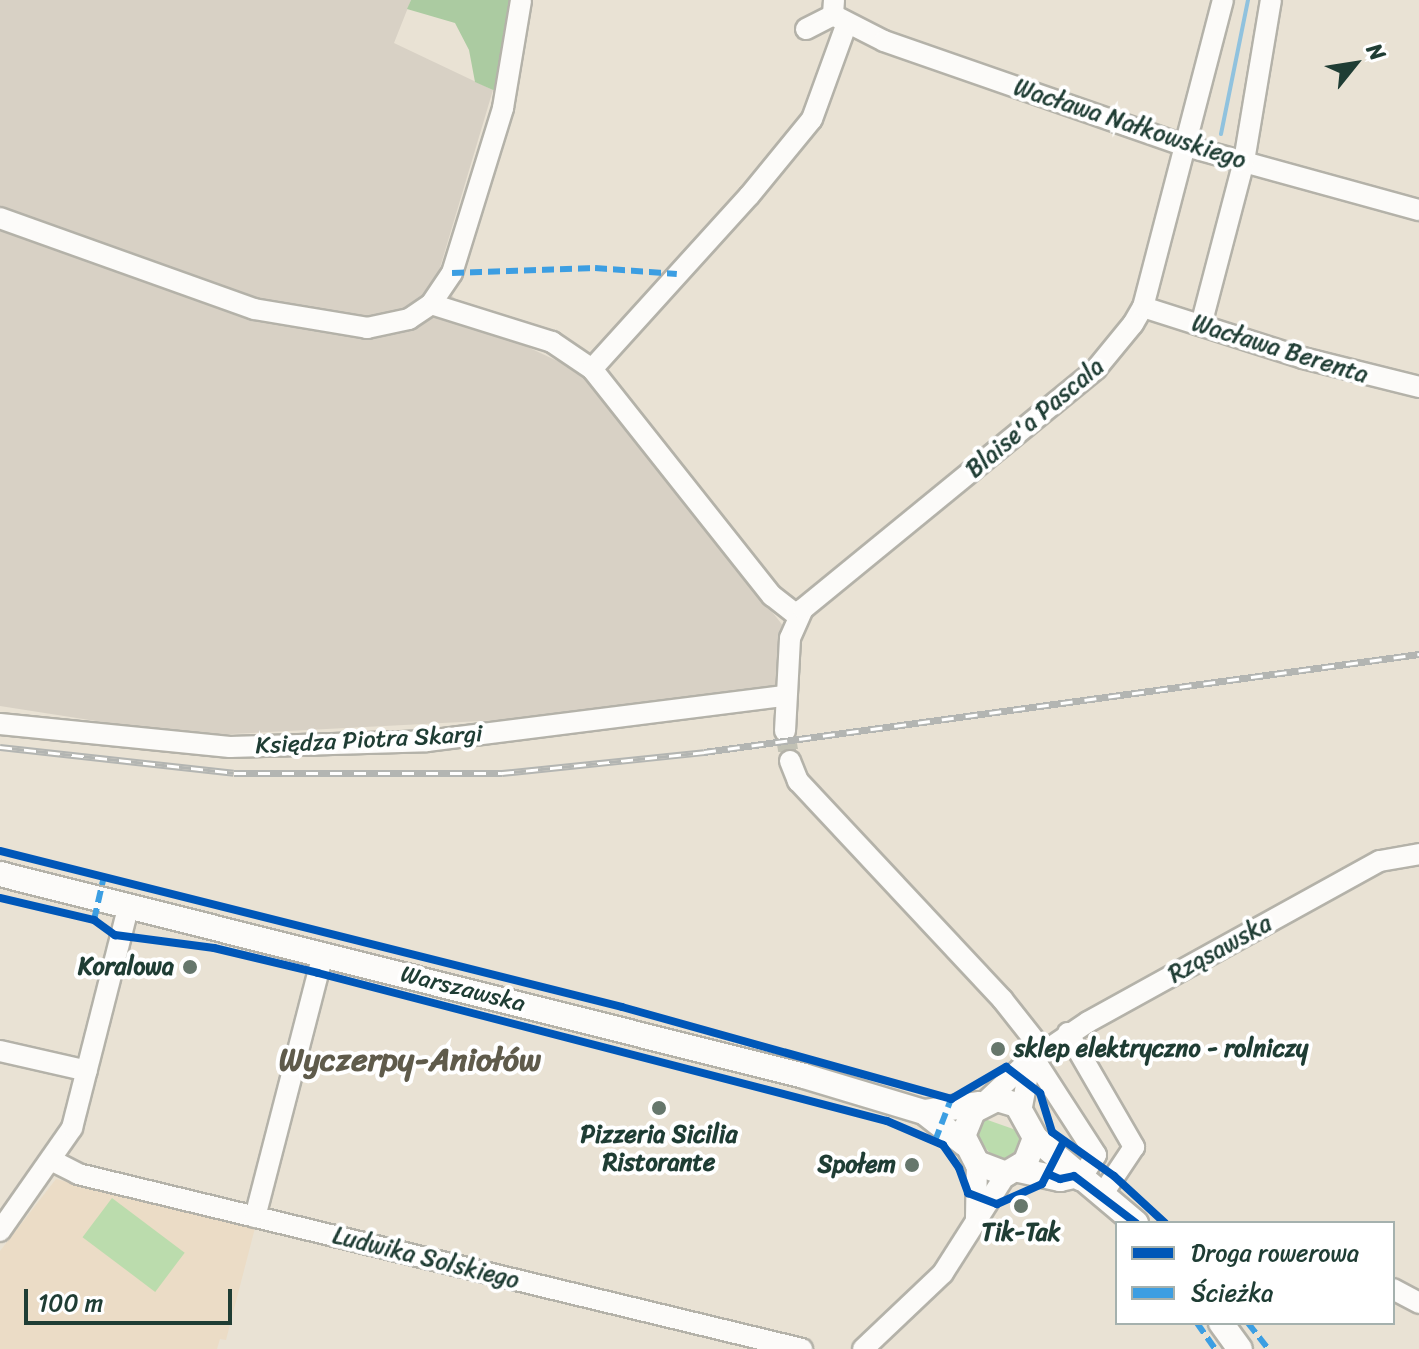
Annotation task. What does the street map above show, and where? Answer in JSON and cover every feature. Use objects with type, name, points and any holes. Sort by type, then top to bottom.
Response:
[{"type":"main road","name":"Warszawska","points":[[0,874],[804,1076],[924,1112],[971,1154]]},
{"type":"main road","points":[[1077,1178],[1060,1179],[1013,1172],[971,1154],[964,1127],[983,1102],[1011,1101],[1021,1112],[1035,1138],[1069,1163],[1077,1178],[1134,1221]]},
{"type":"main road","name":"Warszawska","points":[[924,1112],[983,1102]]},
{"type":"main road","points":[[1013,1172],[1032,1154],[1035,1138]]},
{"type":"main road","points":[[1222,1325],[1240,1349]]},
{"type":"street","points":[[0,218],[254,309],[319,323],[386,327],[431,304],[452,273],[503,108],[521,0]]},
{"type":"street","name":"Blaise'a Pascala","points":[[798,616],[1096,369],[1143,307],[1223,0]]},
{"type":"street","points":[[1201,325],[1244,161],[1271,0]]},
{"type":"street","points":[[592,369],[749,196],[812,119],[838,13]]},
{"type":"street","points":[[806,29],[838,13]]},
{"type":"street","name":"Wacława Nałkowskiego","points":[[838,13],[884,41],[1186,146],[1419,210]]},
{"type":"street","points":[[431,304],[552,342],[592,369],[772,596],[798,616],[790,638],[784,696],[785,731]]},
{"type":"street","name":"Wacława Berenta","points":[[1143,307],[1303,358],[1419,387]]},
{"type":"street","name":"Księdza Piotra Skargi","points":[[0,724],[230,747],[412,742],[784,696]]},
{"type":"street","points":[[790,761],[798,781],[1036,1058],[1096,1155],[1077,1178]]},
{"type":"street","name":"Rząsawska","points":[[983,1102],[1068,1033],[1380,861],[1419,854]]},
{"type":"street","points":[[0,1231],[53,1161],[72,1128],[129,905]]},
{"type":"street","points":[[255,1217],[323,954]]},
{"type":"street","points":[[1068,1033],[1134,1147],[1102,1195]]},
{"type":"street","points":[[0,1051],[87,1071]]},
{"type":"street","points":[[1021,1112],[1036,1058]]},
{"type":"street","points":[[971,1154],[976,1218]]},
{"type":"street","name":"Ludwika Solskiego","points":[[53,1161],[78,1174],[802,1349]]},
{"type":"street","points":[[870,1347],[943,1273],[976,1218],[1013,1172]]},
{"type":"street","points":[[1395,1290],[1419,1303]]},
{"type":"shaded area","points":[[0,0],[411,0],[394,43],[493,90],[436,281],[487,328],[585,374],[784,627],[777,690],[652,712],[192,736],[0,706]]},
{"type":"shaded area","points":[[56,1179],[255,1228],[226,1340],[220,1339],[217,1349],[0,1349],[0,1251]]},
{"type":"green space","points":[[411,0],[521,0],[506,86],[493,90],[475,82],[469,50],[455,23],[407,9]]},
{"type":"green space","points":[[982,1118],[1016,1130],[1023,1150],[1010,1159],[993,1157],[976,1136],[975,1123]]},
{"type":"green space","points":[[112,1198],[185,1253],[155,1292],[83,1237]]},
{"type":"waterway","points":[[1221,134],[1248,0]]},
{"type":"tunnel","points":[[785,731],[790,761]]},
{"type":"railway","points":[[0,747],[234,773],[502,773],[704,752],[1419,654]]},
{"type":"marked path","points":[[452,273],[595,268],[677,274]]},
{"type":"marked path","points":[[94,920],[104,876]]},
{"type":"marked path","points":[[935,1141],[951,1099]]},
{"type":"marked path","points":[[1198,1325],[1215,1349]]},
{"type":"marked path","points":[[1250,1325],[1268,1349]]},
{"type":"cycle path","points":[[0,851],[622,1007],[951,1099],[1006,1067],[1040,1093],[1052,1132],[1114,1176],[1163,1221]]},
{"type":"cycle path","points":[[0,898],[94,920],[115,935],[214,948],[318,973],[887,1121],[943,1145],[959,1168],[968,1193],[997,1204],[1042,1184],[1064,1141]]},
{"type":"cycle path","points":[[1048,1174],[1060,1179],[1074,1176],[1133,1221]]},
{"type":"place","name":"Koralowa","points":[[190,967]]},
{"type":"place","name":"sklep elektryczno - rolniczy","points":[[998,1049]]},
{"type":"place","name":"Pizzeria Sicilia Ristorante","points":[[659,1108]]},
{"type":"place","name":"Społem","points":[[912,1165]]},
{"type":"place","name":"Tik-Tak","points":[[1021,1206]]},
{"type":"district","name":"Wyczerpy-Aniołów","points":[[410,1060]]}]
